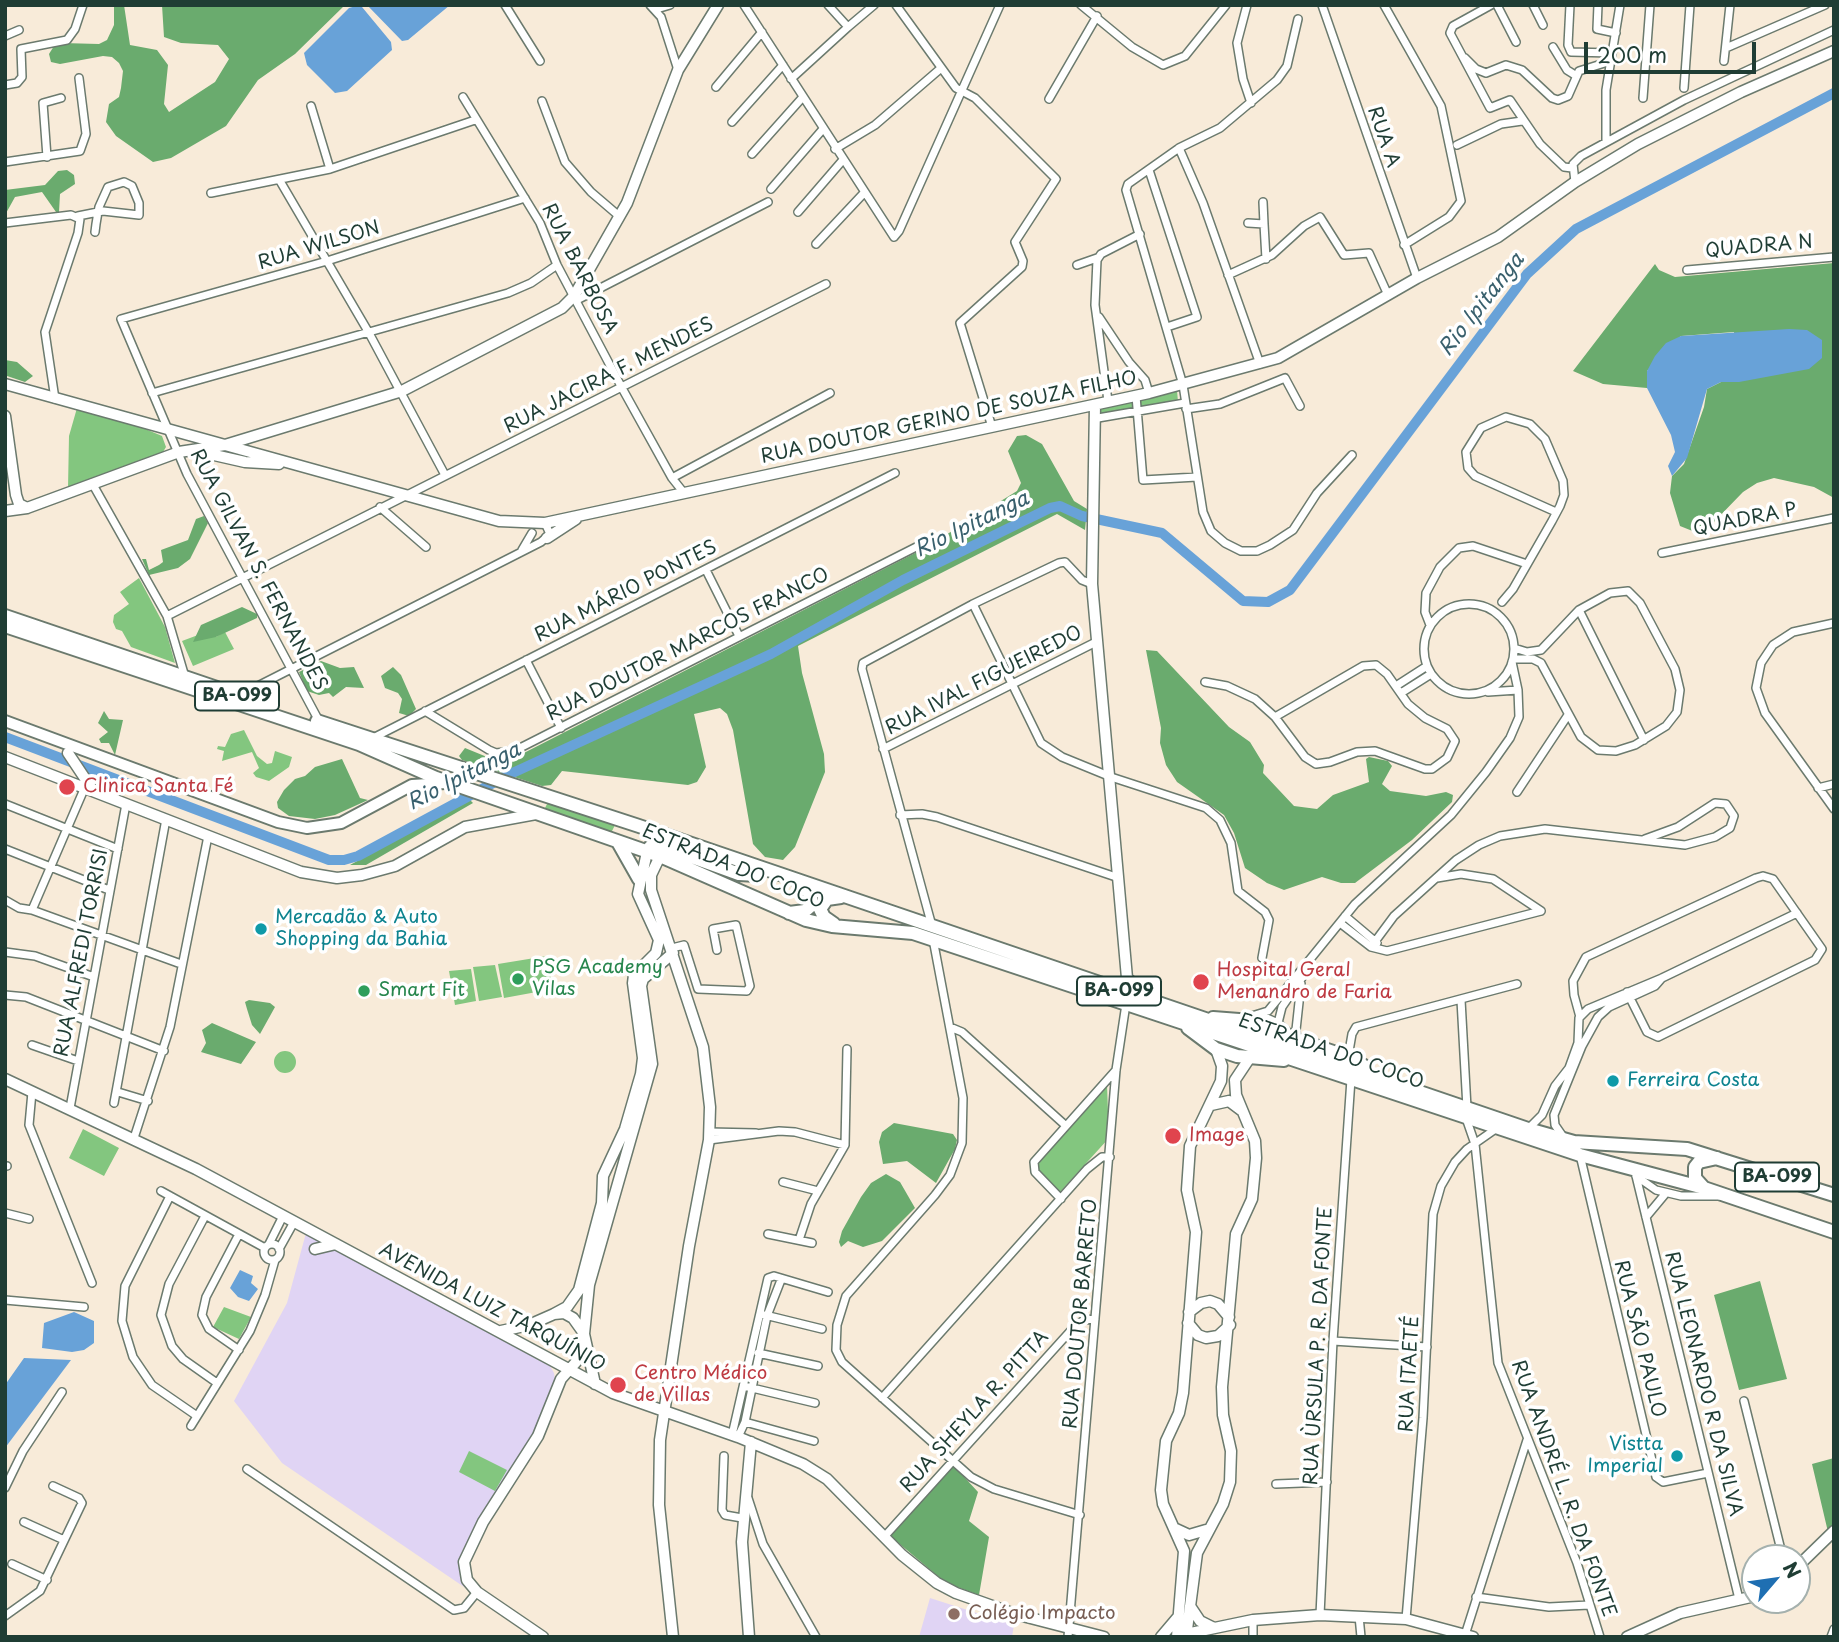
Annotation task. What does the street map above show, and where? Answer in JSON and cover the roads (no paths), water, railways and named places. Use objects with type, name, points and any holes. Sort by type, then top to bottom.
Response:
[{"type":"highway","name":"BA-099","points":[[5,616],[371,739]]},
{"type":"highway","name":"BA-099","points":[[5,626],[359,744],[448,782]]},
{"type":"highway","name":"ESTRADA DO COCO","points":[[371,739],[523,791],[639,826],[845,897],[932,933],[1126,1003],[1351,1079],[1566,1140],[1687,1149],[1834,1195]]},
{"type":"highway","name":"ESTRADA DO COCO","points":[[448,782],[653,854],[785,912],[817,923],[932,933],[1104,986],[1392,1082],[1497,1128],[1580,1155],[1704,1188],[1834,1232]]},
{"type":"highway","points":[[618,842],[638,885]]},
{"type":"highway","points":[[653,854],[650,847],[659,845],[739,874],[757,875],[764,870]]},
{"type":"highway","points":[[785,912],[805,911],[812,905],[811,895],[797,882]]},
{"type":"highway","points":[[838,926],[824,917],[820,909],[827,899],[845,897]]},
{"type":"highway","points":[[1204,1019],[1239,1020],[1294,1038],[1348,1057],[1392,1082]]},
{"type":"highway","points":[[1180,1021],[1216,1049],[1249,1059],[1294,1060]]},
{"type":"highway","points":[[1704,1188],[1695,1178],[1695,1167],[1704,1160],[1721,1158]]},
{"type":"main road","points":[[5,721],[66,749],[278,822],[307,828],[341,823],[412,786],[448,782]]},
{"type":"street","points":[[5,85],[17,83],[22,77],[21,49],[67,40],[75,29],[83,5]]},
{"type":"street","points":[[505,5],[540,61]]},
{"type":"street","points":[[650,5],[659,8],[670,5]]},
{"type":"street","points":[[575,298],[639,178],[678,70],[718,5]]},
{"type":"street","points":[[744,5],[863,194],[890,235],[896,236],[1000,5]]},
{"type":"street","points":[[828,5],[848,27]]},
{"type":"street","points":[[791,79],[874,5]]},
{"type":"street","points":[[896,5],[956,88],[982,105],[1056,179],[1016,242],[1023,261],[1022,267],[960,323],[992,427]]},
{"type":"street","points":[[1081,5],[1144,56],[1163,65],[1185,56],[1226,5]]},
{"type":"street","points":[[1247,5],[1237,43],[1243,79],[1251,103]]},
{"type":"street","name":"RUA A","points":[[1322,5],[1417,278]]},
{"type":"street","points":[[1384,5],[1441,106],[1461,201],[1449,217],[1404,245]]},
{"type":"street","points":[[1533,5],[1543,25]]},
{"type":"street","points":[[1570,5],[1568,46],[1571,52],[1611,57]]},
{"type":"street","points":[[1598,5],[1596,28],[1616,33]]},
{"type":"street","points":[[1606,141],[1606,90],[1620,5]]},
{"type":"street","points":[[1643,98],[1650,5]]},
{"type":"street","points":[[1684,88],[1690,5]]},
{"type":"street","points":[[1724,61],[1730,5]]},
{"type":"street","points":[[1726,48],[1825,5]]},
{"type":"street","points":[[1516,42],[1491,6],[1450,29],[1490,108],[1510,100],[1522,121],[1564,167],[1572,168]]},
{"type":"street","points":[[659,8],[678,70]]},
{"type":"street","points":[[1049,99],[1097,16]]},
{"type":"street","points":[[1298,19],[1284,71],[1251,103],[1214,131],[1179,148],[1126,187],[1183,385],[1205,520],[1217,538],[1234,548],[1247,551],[1257,551],[1279,541],[1293,530],[1317,493],[1352,455]]},
{"type":"street","points":[[5,36],[19,30]]},
{"type":"street","points":[[1575,182],[1572,168],[1577,158],[1684,100],[1834,30]]},
{"type":"street","points":[[716,87],[762,32]]},
{"type":"street","points":[[1553,47],[1567,70],[1575,75]]},
{"type":"street","name":"RUA DOUTOR GERINO DE SOUZA FILHO","points":[[5,384],[532,529],[545,523],[1136,396],[1260,364],[1310,341],[1417,278],[1498,237],[1575,182],[1663,130],[1834,51]]},
{"type":"street","points":[[1460,52],[1476,69],[1486,72],[1506,65],[1522,69],[1552,98],[1558,100],[1568,96],[1575,75],[1611,57]]},
{"type":"street","points":[[732,121],[783,65]]},
{"type":"street","points":[[835,149],[875,125],[940,69]]},
{"type":"street","points":[[5,162],[77,154],[84,146],[86,134],[79,78]]},
{"type":"street","name":"RUA BARBOSA","points":[[463,97],[540,223],[557,265],[622,388],[672,478],[684,493]]},
{"type":"street","points":[[47,158],[43,103],[61,98]]},
{"type":"street","points":[[752,154],[802,98]]},
{"type":"street","points":[[542,101],[565,162],[591,192],[620,216]]},
{"type":"street","points":[[311,106],[330,169]]},
{"type":"street","points":[[211,193],[330,169],[475,120]]},
{"type":"street","points":[[1457,145],[1501,124],[1522,121]]},
{"type":"street","points":[[771,189],[822,130]]},
{"type":"street","points":[[1179,148],[1260,364]]},
{"type":"street","points":[[798,212],[842,161]]},
{"type":"street","points":[[1149,170],[1197,317],[1167,327]]},
{"type":"street","points":[[280,181],[402,391],[445,475]]},
{"type":"street","points":[[5,223],[98,212],[139,215],[139,203],[132,186],[124,182],[108,187],[98,212],[95,232]]},
{"type":"street","points":[[816,244],[863,194]]},
{"type":"street","name":"RUA WILSON","points":[[121,320],[327,261],[524,198]]},
{"type":"street","points":[[13,478],[5,509],[27,508],[178,452],[225,445],[402,391],[552,314],[575,298],[768,202]]},
{"type":"street","points":[[1263,202],[1266,259]]},
{"type":"street","points":[[55,399],[45,332],[78,233],[78,216]]},
{"type":"street","points":[[1228,275],[1266,259],[1304,226],[1320,217],[1344,255],[1369,253],[1388,295]]},
{"type":"street","points":[[1248,223],[1264,224]]},
{"type":"street","points":[[1077,265],[1140,234]]},
{"type":"street","points":[[1099,256],[1097,314],[1108,401]]},
{"type":"street","name":"QUADRA N","points":[[1687,270],[1834,257]]},
{"type":"street","points":[[152,393],[519,289],[557,265]]},
{"type":"street","name":"RUA JACIRA F. MENDES","points":[[167,616],[245,579],[404,494],[622,388],[826,284]]},
{"type":"street","points":[[1097,314],[1129,362],[1145,380],[1149,393]]},
{"type":"street","name":"RUA GILVAN S. FERNANDES","points":[[121,320],[178,452],[320,722]]},
{"type":"street","points":[[1095,417],[1220,404],[1248,390],[1285,378],[1300,407]]},
{"type":"street","points":[[159,407],[169,388]]},
{"type":"street","points":[[672,478],[830,393]]},
{"type":"street","points":[[1136,396],[1143,479],[1148,482],[1197,477]]},
{"type":"street","points":[[1090,406],[1095,417],[1095,502],[1091,543],[1093,584],[1127,978]]},
{"type":"street","points":[[5,416],[17,500],[27,508]]},
{"type":"street","points":[[1502,602],[1527,565],[1556,512],[1564,495],[1562,473],[1537,430],[1514,417],[1499,419],[1480,428],[1466,452],[1468,468],[1475,476],[1556,512]]},
{"type":"street","name":"RUA DOUTOR GERINO DE SOUZA FILHO","points":[[194,450],[245,462],[290,464]]},
{"type":"street","name":"RUA MÁRIO PONTES","points":[[371,739],[895,473]]},
{"type":"street","points":[[92,483],[167,616],[186,677]]},
{"type":"street","points":[[380,507],[426,547]]},
{"type":"street","points":[[238,696],[520,553],[580,517]]},
{"type":"street","name":"QUADRA P","points":[[1662,553],[1834,518]]},
{"type":"street","points":[[544,540],[550,529],[545,523]]},
{"type":"street","points":[[520,553],[532,529],[544,540]]},
{"type":"street","name":"RUA DOUTOR MARCOS FRANCO","points":[[425,711],[496,753],[514,751],[930,540]]},
{"type":"street","points":[[1518,690],[1460,694],[1439,683],[1429,670],[1424,650],[1430,625],[1424,605],[1428,587],[1440,566],[1459,548],[1473,546],[1527,565]]},
{"type":"street","points":[[1080,1515],[994,1489],[952,1462],[838,1356],[836,1325],[846,1296],[934,1195],[958,1158],[962,1143],[963,1098],[932,933],[862,669],[866,659],[1062,562],[1082,580],[1093,584]]},
{"type":"street","points":[[706,570],[739,636]]},
{"type":"street","points":[[1514,648],[1527,652],[1541,650],[1579,610],[1609,593],[1628,590],[1640,603],[1675,669],[1680,690],[1676,712],[1666,726],[1644,740],[1625,749],[1598,750],[1581,737],[1570,718],[1541,663],[1541,650]]},
{"type":"street","points":[[973,604],[1041,743],[1062,757],[1111,777],[1214,813],[1231,843],[1235,883],[1242,896],[1265,912],[1269,920],[1262,958]]},
{"type":"street","points":[[1430,625],[1441,614],[1467,604],[1494,612],[1505,622],[1514,648],[1512,661],[1506,675],[1484,692]]},
{"type":"street","points":[[1424,605],[1441,614]]},
{"type":"street","points":[[1579,610],[1644,740]]},
{"type":"street","points":[[1834,623],[1782,638],[1766,654],[1757,675],[1756,688],[1765,713],[1834,809]]},
{"type":"street","name":"RUA IVAL FIGUEIREDO","points":[[883,749],[1010,683],[1099,641]]},
{"type":"street","points":[[1512,661],[1533,659],[1541,663]]},
{"type":"street","points":[[526,660],[561,728]]},
{"type":"street","points":[[1239,1020],[1268,1011],[1343,920],[1451,816],[1486,772],[1515,728],[1520,706],[1512,661]]},
{"type":"street","points":[[1205,682],[1246,694],[1275,717],[1305,757],[1316,764],[1331,762],[1357,752],[1375,751],[1425,769],[1437,766],[1453,748],[1453,736],[1447,729],[1418,713],[1376,665],[1363,666],[1275,717]]},
{"type":"street","points":[[1399,690],[1429,670]]},
{"type":"street","points":[[1517,792],[1562,725],[1570,718]]},
{"type":"street","points":[[66,749],[88,786]]},
{"type":"street","points":[[5,757],[88,786],[126,804],[300,872],[337,878],[362,875],[395,866],[465,827],[537,814]]},
{"type":"street","points":[[1818,788],[1834,784]]},
{"type":"street","points":[[32,909],[88,786]]},
{"type":"street","points":[[1371,942],[1453,862],[1488,841],[1512,833],[1545,829],[1685,845],[1715,837],[1730,828],[1734,816],[1726,804],[1715,803],[1668,832],[1645,839]]},
{"type":"street","points":[[5,804],[118,849]]},
{"type":"street","name":"RUA ALFREDI TORRISI","points":[[70,1108],[126,804]]},
{"type":"street","points":[[901,815],[922,814],[937,817],[1120,879]]},
{"type":"street","points":[[114,1103],[166,819]]},
{"type":"street","points":[[1668,832],[1669,844]]},
{"type":"street","points":[[134,1138],[164,1051],[208,836]]},
{"type":"street","points":[[5,849],[109,890]]},
{"type":"street","points":[[501,1331],[529,1325],[554,1314],[567,1307],[579,1290],[602,1203],[601,1185],[608,1161],[625,1129],[641,1074],[643,1058],[634,975],[656,953],[660,940],[638,885],[653,854]]},
{"type":"street","points":[[653,854],[651,890],[703,1047],[709,1097],[709,1136],[689,1246],[660,1440],[659,1505],[673,1637]]},
{"type":"street","points":[[1453,862],[1461,874]]},
{"type":"street","points":[[1343,920],[1381,950],[1400,948],[1541,911],[1493,879],[1461,874],[1437,878]]},
{"type":"street","points":[[1566,1140],[1554,1121],[1583,1035],[1583,1014],[1574,995],[1575,974],[1586,957],[1763,876],[1773,879],[1822,948],[1815,960],[1658,1037],[1647,1032],[1629,995]]},
{"type":"street","points":[[638,885],[651,890]]},
{"type":"street","points":[[1522,916],[1524,899]]},
{"type":"street","points":[[5,900],[19,908]]},
{"type":"street","points":[[5,910],[32,909],[181,964]]},
{"type":"street","points":[[1528,1129],[1542,1115],[1569,1068],[1583,1035],[1609,1007],[1662,978],[1797,913]]},
{"type":"street","points":[[543,1637],[477,1592],[465,1572],[466,1552],[528,1454],[561,1379],[574,1366],[584,1339],[589,1285],[652,1064],[641,986],[643,979],[673,950],[684,945],[698,989],[747,991],[750,986],[736,925],[713,929],[717,950]]},
{"type":"street","points":[[5,952],[36,956],[94,977]]},
{"type":"street","points":[[1279,1023],[1282,1007],[1301,982],[1315,956]]},
{"type":"street","points":[[655,970],[677,967]]},
{"type":"street","points":[[1104,986],[1127,978]]},
{"type":"street","points":[[1127,978],[1171,1009]]},
{"type":"street","points":[[1294,1038],[1301,982]]},
{"type":"street","points":[[1348,1057],[1356,1027],[1517,984]]},
{"type":"street","points":[[5,995],[26,997],[164,1051]]},
{"type":"street","points":[[1583,1014],[1629,995]]},
{"type":"street","points":[[1461,1000],[1467,1113]]},
{"type":"street","name":"RUA DOUTOR BARRETO","points":[[1069,1633],[1116,1070],[1126,1003]]},
{"type":"street","points":[[1583,1014],[1591,1013],[1597,1020]]},
{"type":"street","points":[[1260,1015],[1279,1023],[1294,1038]]},
{"type":"street","points":[[950,1027],[962,1031],[1065,1125]]},
{"type":"street","points":[[32,1045],[78,1061]]},
{"type":"street","points":[[799,1240],[818,1191],[845,1145],[847,1049]]},
{"type":"street","points":[[1180,1636],[1178,1616],[1183,1545],[1163,1504],[1161,1490],[1166,1441],[1182,1399],[1196,1232],[1187,1190],[1190,1146],[1222,1076],[1222,1066],[1216,1049]]},
{"type":"street","points":[[1180,1636],[1190,1605],[1194,1565],[1208,1529],[1223,1504],[1230,1482],[1231,1451],[1222,1408],[1236,1234],[1252,1199],[1255,1172],[1255,1141],[1242,1111],[1235,1080],[1249,1059]]},
{"type":"street","points":[[1061,1199],[1034,1168],[1037,1157],[1116,1070]]},
{"type":"street","name":"AVENIDA LUIZ TARQUÍNIO","points":[[5,1079],[134,1138],[559,1364],[574,1366],[595,1384],[665,1413],[751,1442],[814,1470],[937,1583],[956,1593],[1069,1633],[1104,1637]]},
{"type":"street","name":"RUA ÙRSULA P. R. DA FONTE","points":[[1320,1615],[1333,1341],[1351,1079]]},
{"type":"street","points":[[32,1092],[27,1116],[29,1125],[92,1283]]},
{"type":"street","points":[[118,1092],[148,1101]]},
{"type":"street","points":[[1550,1099],[1559,1103]]},
{"type":"street","points":[[1211,1105],[1229,1101],[1242,1111]]},
{"type":"street","name":"RUA ANDRÉ L. R. DA FONTE","points":[[1467,1113],[1475,1143],[1498,1363],[1577,1563],[1600,1637]]},
{"type":"street","points":[[1475,1143],[1497,1128]]},
{"type":"street","points":[[709,1136],[795,1132],[845,1145]]},
{"type":"street","name":"RUA ITAETÉ","points":[[1406,1619],[1416,1517],[1435,1205],[1455,1162],[1475,1143]]},
{"type":"street","name":"RUA SÃO PAULO","points":[[1580,1155],[1656,1477],[1663,1482],[1708,1473]]},
{"type":"street","points":[[882,1398],[1087,1169],[1102,1157],[1110,1157]]},
{"type":"street","points":[[608,1161],[617,1162],[624,1167]]},
{"type":"street","points":[[1625,1167],[1646,1185],[1666,1193],[1690,1198],[1726,1195]]},
{"type":"street","name":"RUA LEONARDO R DA SILVA","points":[[1636,1176],[1739,1599]]},
{"type":"street","points":[[783,1182],[818,1191]]},
{"type":"street","points":[[601,1185],[605,1190],[615,1191]]},
{"type":"street","points":[[161,1191],[239,1234],[279,1249]]},
{"type":"street","points":[[1646,1217],[1666,1193]]},
{"type":"street","points":[[170,1196],[125,1286],[122,1321],[134,1357],[147,1378],[164,1395],[197,1416]]},
{"type":"street","points":[[5,1213],[29,1219]]},
{"type":"street","points":[[205,1216],[169,1284],[161,1315],[172,1346],[183,1359],[217,1383]]},
{"type":"street","points":[[275,1260],[265,1257],[267,1246],[283,1216]]},
{"type":"street","points":[[191,1426],[239,1350],[265,1295],[279,1249],[294,1222]]},
{"type":"street","points":[[239,1234],[206,1297],[202,1315],[209,1329],[239,1350]]},
{"type":"street","points":[[768,1234],[812,1243]]},
{"type":"street","points":[[315,1249],[336,1244]]},
{"type":"street","points":[[751,1369],[758,1353],[768,1278],[774,1276],[828,1292]]},
{"type":"street","points":[[735,1436],[738,1408],[747,1387],[764,1315],[781,1280]]},
{"type":"street","points":[[5,1300],[84,1307]]},
{"type":"street","points":[[1188,1317],[1197,1305],[1210,1301],[1219,1304],[1230,1321]]},
{"type":"street","points":[[554,1314],[564,1313],[573,1318],[584,1339],[595,1384]]},
{"type":"street","points":[[764,1315],[822,1329]]},
{"type":"street","points":[[1188,1317],[1195,1332],[1206,1338],[1218,1336],[1230,1321]]},
{"type":"street","name":"RUA SHEYLA R. PITTA","points":[[884,1537],[1074,1327],[1084,1320],[1095,1319]]},
{"type":"street","points":[[524,1344],[529,1325]]},
{"type":"street","points":[[1333,1341],[1427,1347]]},
{"type":"street","points":[[758,1353],[818,1366]]},
{"type":"street","points":[[559,1364],[561,1379]]},
{"type":"street","points":[[747,1387],[815,1403]]},
{"type":"street","points":[[735,1436],[745,1422],[747,1387]]},
{"type":"street","points":[[5,1488],[23,1451],[62,1392]]},
{"type":"street","points":[[1744,1401],[1780,1544]]},
{"type":"street","points":[[738,1408],[747,1412]]},
{"type":"street","points":[[745,1422],[814,1441]]},
{"type":"street","points":[[1180,1636],[1254,1620],[1320,1615],[1406,1619],[1464,1635],[1520,1468],[1527,1439]]},
{"type":"street","points":[[750,1637],[742,1518],[751,1442]]},
{"type":"street","points":[[724,1456],[722,1510],[725,1515],[742,1518]]},
{"type":"street","points":[[1520,1468],[1529,1466],[1539,1469]]},
{"type":"street","points":[[247,1469],[454,1610],[464,1608],[477,1592]]},
{"type":"street","points":[[1276,1484],[1327,1482]]},
{"type":"street","points":[[5,1616],[34,1596],[47,1580],[81,1500],[53,1486]]},
{"type":"street","points":[[747,1493],[763,1544],[816,1637]]},
{"type":"street","points":[[24,1522],[64,1540]]},
{"type":"street","points":[[1175,1528],[1193,1536],[1208,1529]]},
{"type":"street","points":[[1811,1554],[1834,1532]]},
{"type":"street","points":[[1183,1558],[1191,1556],[1194,1565]]},
{"type":"street","points":[[12,1564],[47,1580]]},
{"type":"street","points":[[1476,1597],[1549,1607],[1589,1605]]},
{"type":"street","points":[[1627,1637],[1668,1618],[1739,1599]]},
{"type":"street","points":[[1190,1605],[1200,1621],[1215,1628]]},
{"type":"street","points":[[1161,1637],[1178,1616]]},
{"type":"street","points":[[1359,1616],[1361,1637]]},
{"type":"street","points":[[1253,1637],[1254,1620]]},
{"type":"street","points":[[1831,1637],[1834,1629]]},
{"type":"water","points":[[367,5],[450,5],[408,40],[402,41]]},
{"type":"water","points":[[362,7],[391,42],[392,50],[347,91],[335,93],[307,65],[304,53],[349,8]]},
{"type":"water","points":[[1807,330],[1822,340],[1822,358],[1809,369],[1739,382],[1721,382],[1707,389],[1687,458],[1672,476],[1668,466],[1675,452],[1671,435],[1647,388],[1647,371],[1655,356],[1666,343],[1681,336]]},
{"type":"water","points":[[240,1270],[253,1276],[251,1283],[258,1289],[249,1301],[238,1297],[230,1288]]},
{"type":"water","points":[[74,1312],[94,1321],[94,1343],[84,1350],[72,1352],[42,1348],[44,1323]]},
{"type":"water","points":[[24,1358],[71,1360],[5,1448],[5,1385]]},
{"type":"waterway","name":"Rio Ipitanga","points":[[5,737],[329,860],[344,860],[358,856],[506,776],[771,654],[903,580],[1050,508],[1060,506],[1082,516],[1162,533],[1243,601],[1268,602],[1290,590],[1527,274],[1576,229],[1834,93]]},
{"type":"place","name":"Clinica Santa Fé","points":[[67,787]]},
{"type":"place","name":"Mercadão & Auto Shopping da Bahia","points":[[261,929]]},
{"type":"place","name":"PSG Academy Vilas","points":[[518,979]]},
{"type":"place","name":"Hospital Geral Menandro de Faria","points":[[1201,982]]},
{"type":"place","name":"Smart Fit","points":[[364,991]]},
{"type":"place","name":"Ferreira Costa","points":[[1613,1081]]},
{"type":"place","name":"Image","points":[[1173,1136]]},
{"type":"place","name":"Centro Médico de Villas","points":[[618,1385]]},
{"type":"place","name":"Vistta Imperial","points":[[1677,1456]]},
{"type":"place","name":"Colégio Impacto","points":[[954,1614]]}]
